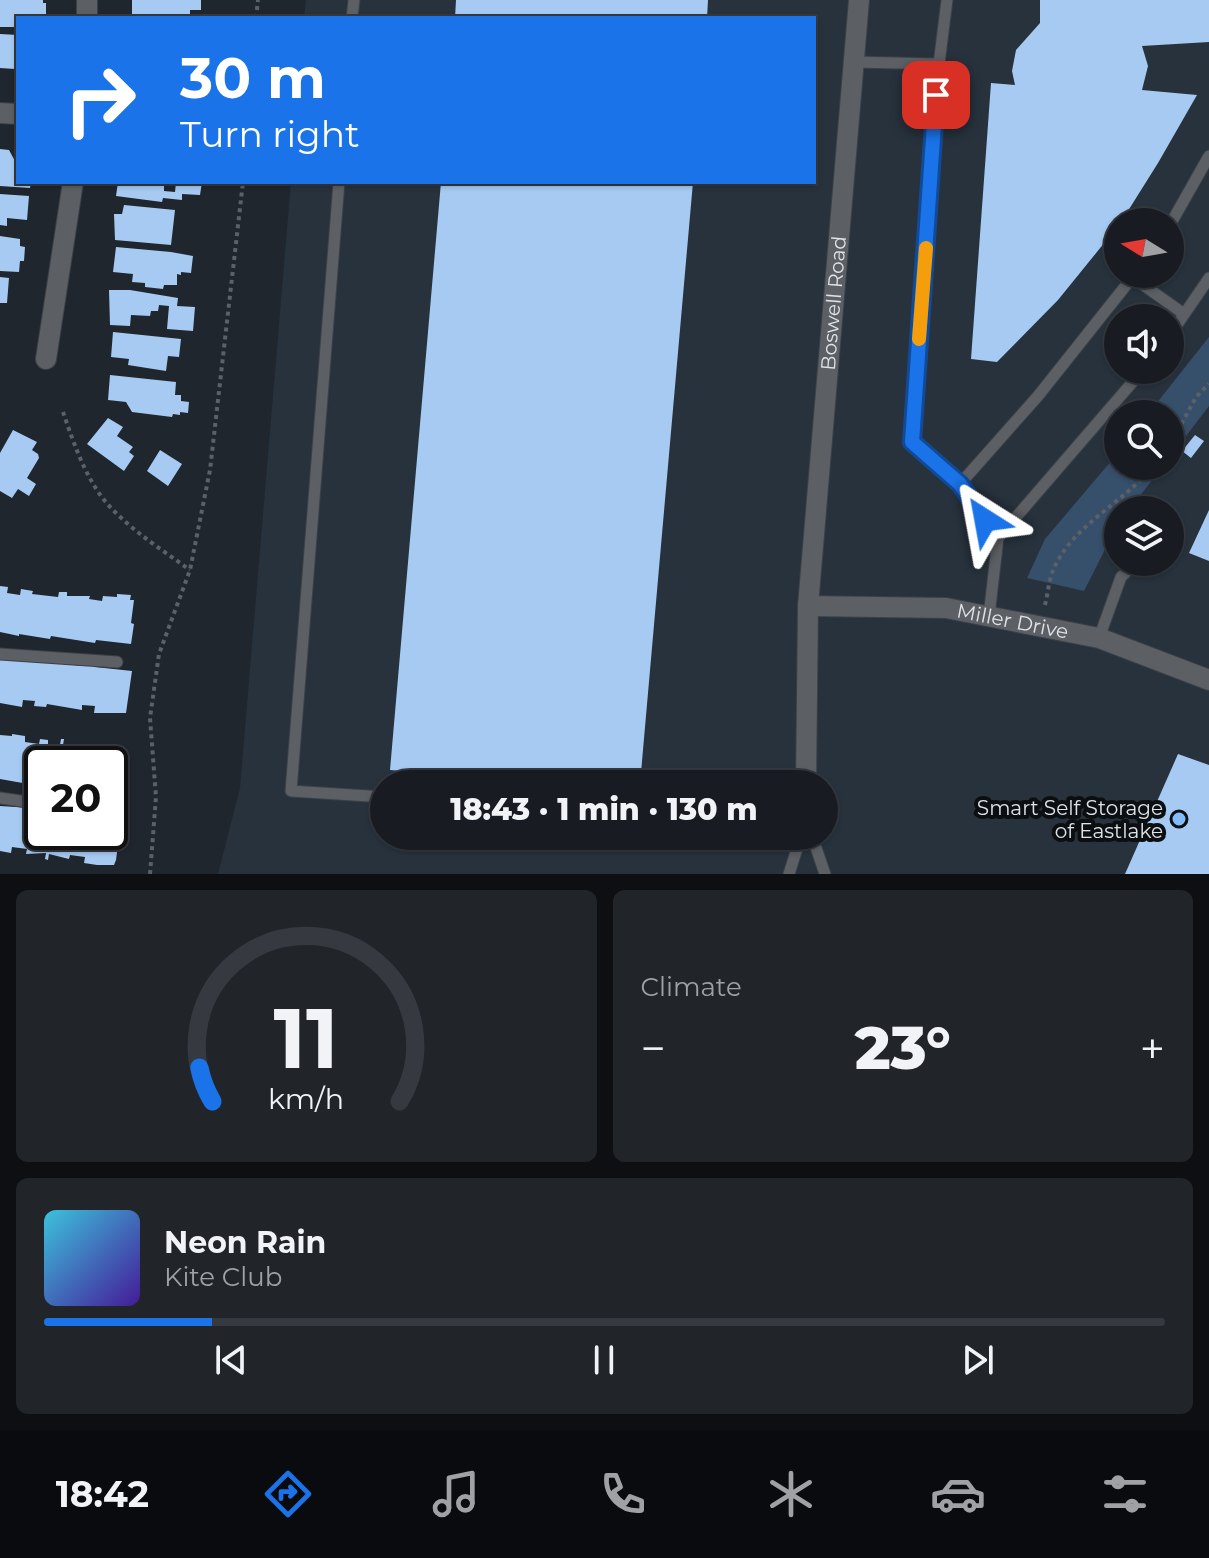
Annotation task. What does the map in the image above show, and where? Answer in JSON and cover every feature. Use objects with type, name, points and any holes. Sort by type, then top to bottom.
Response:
[{"type":"street","name":"Boswell Road","points":[[806,770],[808,606],[859,0]]},
{"type":"street","points":[[46,359],[73,184]]},
{"type":"street","name":"Miller Drive","points":[[808,606],[946,608],[1099,638],[1209,680]]},
{"type":"lane","points":[[947,0],[939,64],[912,442],[960,484],[998,538]]},
{"type":"lane","points":[[854,62],[939,64]]},
{"type":"lane","points":[[1180,208],[1209,156]]},
{"type":"lane","points":[[339,184],[291,791],[370,796]]},
{"type":"lane","points":[[1184,314],[1209,278]]},
{"type":"lane","points":[[960,484],[1038,396],[1124,288]]},
{"type":"lane","points":[[1150,288],[1171,304]]},
{"type":"lane","points":[[989,616],[998,538],[1131,384]]},
{"type":"lane","points":[[1099,638],[1122,576]]},
{"type":"lane","points":[[0,654],[117,662]]},
{"type":"lane","points":[[0,798],[24,801]]},
{"type":"lane","points":[[789,874],[797,850]]},
{"type":"lane","points":[[817,850],[825,874]]},
{"type":"path","points":[[150,874],[156,797],[150,718],[159,654],[190,570],[210,470],[243,184]]},
{"type":"path","points":[[1184,419],[1196,397],[1209,384]]},
{"type":"path","points":[[63,412],[89,478],[113,511],[190,570]]},
{"type":"path","points":[[1040,626],[1054,569],[1075,536],[1142,480]]},
{"type":"shaded area","points":[[306,0],[1209,0],[1209,874],[218,874],[240,788],[291,184],[816,184],[816,16],[304,16]]},
{"type":"shaded area","points":[[1209,337],[1209,406],[1184,439],[1184,400],[1159,400],[1172,384],[1184,384],[1184,369]]},
{"type":"shaded area","points":[[1104,469],[1104,480],[1152,480],[1140,496],[1104,496],[1104,552],[1084,591],[1027,578],[1045,539]]},
{"type":"building","points":[[0,0],[43,0],[46,3],[46,16],[16,16],[16,27],[0,27]]},
{"type":"building","points":[[132,0],[201,0],[201,10],[190,10],[190,16],[132,16]]},
{"type":"building","points":[[456,0],[708,0],[707,16],[455,16]]},
{"type":"building","points":[[1040,0],[1209,0],[1209,42],[1142,46],[1148,66],[1142,90],[1197,95],[1130,208],[1104,208],[1104,243],[1058,300],[997,362],[971,359],[991,83],[1015,85],[1012,71],[1016,50],[1040,23]]},
{"type":"building","points":[[0,34],[16,35],[16,68],[0,68]]},
{"type":"building","points":[[0,149],[9,150],[16,161],[16,184],[31,184],[30,188],[0,186]]},
{"type":"building","points":[[118,184],[157,184],[164,185],[164,191],[175,192],[176,184],[202,184],[200,195],[182,194],[182,200],[163,198],[162,202],[116,196]]},
{"type":"building","points":[[441,184],[693,184],[641,770],[390,770]]},
{"type":"building","points":[[0,194],[29,196],[27,220],[7,218],[7,226],[0,225]]},
{"type":"building","points":[[124,205],[175,210],[171,245],[115,240],[114,214],[122,214]]},
{"type":"building","points":[[0,236],[20,239],[20,246],[25,247],[19,272],[0,271]]},
{"type":"building","points":[[116,247],[193,256],[191,273],[177,274],[177,285],[164,285],[163,289],[145,287],[145,283],[132,282],[133,274],[113,272]]},
{"type":"building","points":[[0,277],[9,278],[7,303],[0,303]]},
{"type":"building","points":[[109,290],[130,290],[178,298],[177,306],[195,307],[193,331],[167,329],[169,306],[159,305],[158,311],[151,311],[150,316],[131,315],[130,326],[110,325]]},
{"type":"building","points":[[113,332],[181,339],[179,357],[168,356],[166,371],[128,365],[129,359],[111,357]]},
{"type":"building","points":[[110,375],[176,382],[175,395],[181,395],[181,401],[189,402],[188,413],[180,412],[180,415],[173,414],[172,417],[132,412],[126,402],[108,400]]},
{"type":"building","points":[[108,418],[123,427],[117,436],[133,447],[129,452],[134,456],[124,471],[87,444]]},
{"type":"building","points":[[13,430],[37,442],[32,450],[39,458],[27,478],[36,484],[29,496],[18,489],[12,498],[0,491],[0,453]]},
{"type":"building","points":[[1195,435],[1204,441],[1191,458],[1184,449]]},
{"type":"building","points":[[160,450],[182,464],[168,486],[147,471]]},
{"type":"building","points":[[1209,510],[1209,561],[1189,553]]},
{"type":"building","points":[[0,586],[8,587],[7,593],[20,595],[21,589],[33,591],[32,594],[58,597],[59,592],[67,592],[67,596],[90,596],[89,599],[102,601],[103,596],[131,595],[130,600],[134,600],[131,623],[134,624],[131,644],[96,640],[95,643],[51,636],[50,639],[0,632]]},
{"type":"building","points":[[0,658],[84,666],[84,663],[95,664],[95,667],[132,671],[126,713],[94,713],[95,706],[82,705],[82,710],[47,704],[46,707],[34,706],[35,701],[23,700],[22,707],[0,703]]},
{"type":"building","points":[[0,735],[25,736],[25,742],[39,744],[40,739],[48,740],[48,744],[60,745],[61,739],[64,739],[63,745],[83,746],[24,746],[24,783],[0,779]]},
{"type":"building","name":"Smart Self Storage of Eastlake","points":[[1178,754],[1209,765],[1209,874],[1125,874]]},
{"type":"building","points":[[0,806],[24,808],[24,849],[12,847],[11,853],[0,851]]},
{"type":"building","points":[[27,850],[117,850],[114,865],[84,863],[85,857],[70,855],[69,859],[49,854],[48,860],[45,859],[46,853],[26,854]]},
{"type":"slow traffic","points":[[919,339],[926,248]]},
{"type":"place","name":"Smart Self Storage of Eastlake","points":[[1179,819]]},
{"type":"route","points":[[936,95],[912,442],[960,484],[985,520]]}]
